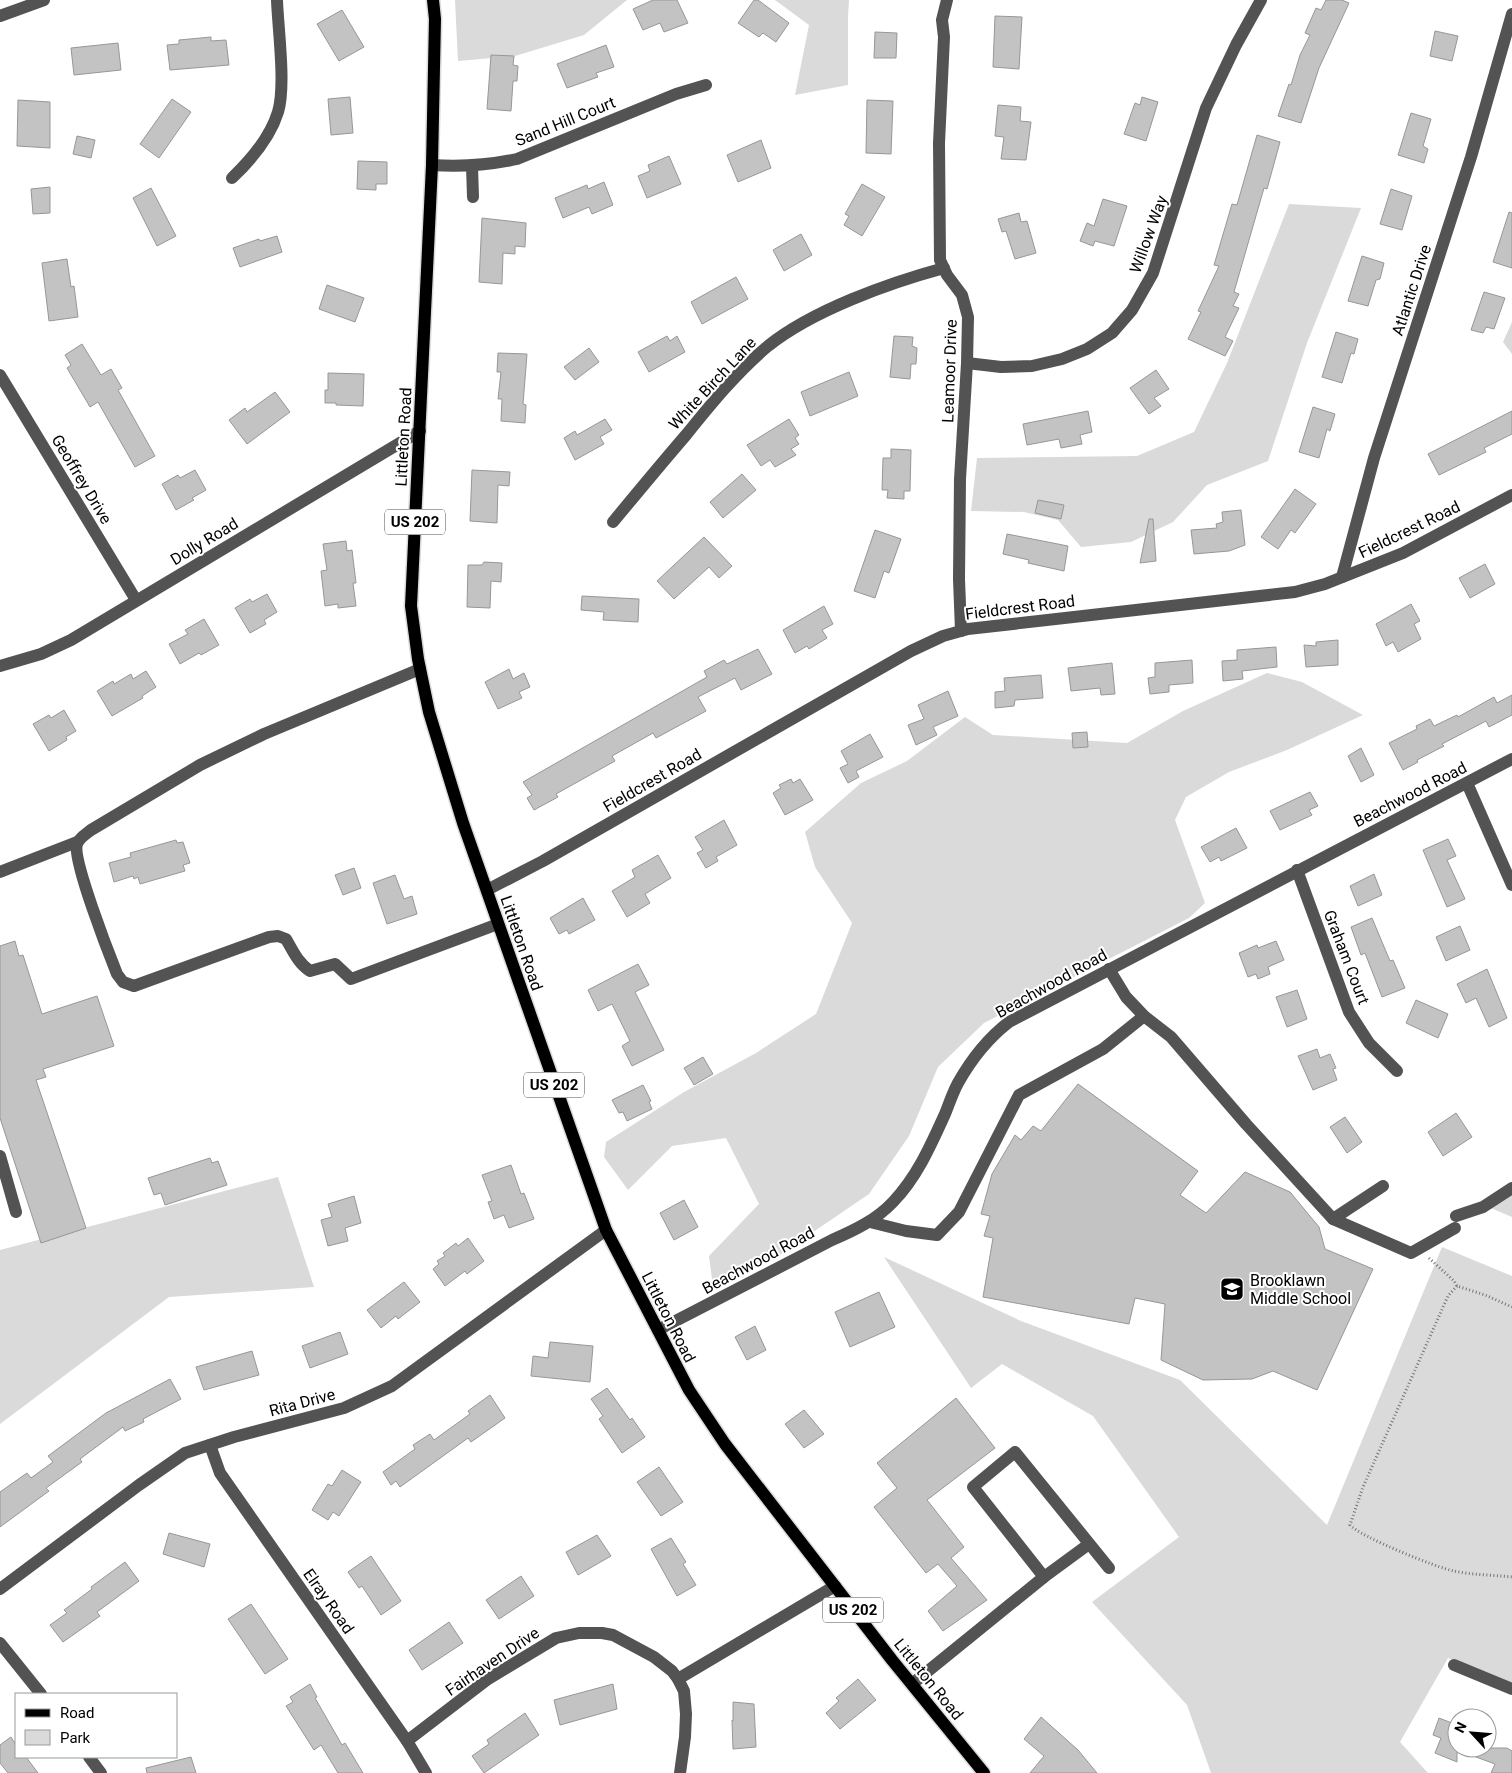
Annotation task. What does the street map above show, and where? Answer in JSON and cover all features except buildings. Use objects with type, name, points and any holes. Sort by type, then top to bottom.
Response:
[{"type":"main road","name":"Littleton Road","points":[[433,0],[435,18],[432,165],[411,606],[420,668],[429,712],[463,823],[606,1230],[688,1390],[725,1444],[912,1684],[984,1773]]},
{"type":"street","points":[[0,16],[44,0]]},
{"type":"street","points":[[232,178],[250,161],[263,142],[278,111],[282,84],[277,0]]},
{"type":"street","name":"Leamoor Drive","points":[[947,0],[942,20],[944,37],[939,143],[940,260],[962,295],[968,317],[968,363],[960,479],[959,579],[961,631]]},
{"type":"street","name":"Willow Way","points":[[968,363],[1001,367],[1032,366],[1062,359],[1087,349],[1112,333],[1132,310],[1154,273],[1206,108],[1236,44],[1261,0]]},
{"type":"street","name":"Atlantic Drive","points":[[1342,578],[1374,458],[1471,156],[1512,14]]},
{"type":"street","name":"Sand Hill Court","points":[[432,165],[492,165],[517,159],[676,94],[706,85]]},
{"type":"street","points":[[472,166],[473,197]]},
{"type":"street","name":"White Birch Lane","points":[[613,522],[713,401],[769,345],[800,325],[835,308],[899,280],[944,268]]},
{"type":"street","name":"Geoffrey Drive","points":[[0,375],[136,600]]},
{"type":"street","name":"Dolly Road","points":[[0,666],[41,654],[71,640],[420,431]]},
{"type":"street","name":"Fieldcrest Road","points":[[487,890],[543,861],[911,651],[943,636],[968,629],[1295,592],[1342,578],[1403,553],[1512,495]]},
{"type":"street","points":[[0,872],[77,842],[91,830],[200,765],[264,734],[420,668]]},
{"type":"street","name":"Beachwood Road","points":[[658,1330],[870,1222],[892,1203],[910,1182],[921,1165],[958,1083],[976,1054],[991,1036],[1009,1022],[1512,759]]},
{"type":"street","points":[[1467,784],[1511,878]]},
{"type":"street","points":[[77,842],[76,850],[81,871],[117,974],[124,982],[134,986],[241,946],[278,936],[286,939],[300,962],[310,971],[335,964],[352,979],[498,924]]},
{"type":"street","name":"Graham Court","points":[[1297,870],[1349,1012],[1369,1043],[1397,1071]]},
{"type":"street","points":[[1109,969],[1126,997],[1144,1016],[1171,1037],[1246,1124],[1333,1219],[1412,1254],[1456,1222],[1512,1188]]},
{"type":"street","points":[[870,1222],[937,1236],[958,1212],[1019,1095],[1103,1049],[1144,1016]]},
{"type":"street","points":[[0,1156],[16,1212]]},
{"type":"street","points":[[1333,1219],[1383,1186]]},
{"type":"street","name":"Rita Drive","points":[[0,1589],[147,1479],[185,1453],[234,1437],[344,1408],[392,1386],[606,1230]]},
{"type":"street","name":"Elray Road","points":[[210,1445],[220,1473],[407,1741],[426,1773]]},
{"type":"street","points":[[1044,1577],[973,1487],[1015,1452],[1109,1568]]},
{"type":"street","points":[[912,1684],[1044,1577],[1089,1544]]},
{"type":"street","points":[[680,1773],[686,1714],[684,1691],[678,1679],[835,1586]]},
{"type":"street","name":"Fairhaven Drive","points":[[407,1741],[488,1679],[556,1638],[578,1633],[613,1635],[654,1657],[672,1671],[678,1679]]},
{"type":"street","points":[[0,1643],[40,1693]]},
{"type":"street","points":[[1454,1665],[1512,1689]]},
{"type":"street","points":[[91,1758],[101,1773]]},
{"type":"path","points":[[1422,1248],[1431,1261],[1454,1281],[1457,1286],[1485,1295],[1512,1308]]},
{"type":"path","points":[[1457,1286],[1448,1296],[1363,1487],[1350,1525],[1363,1534],[1429,1563],[1453,1571],[1512,1577]]},
{"type":"green space","points":[[455,0],[627,0],[584,35],[515,56],[458,61]]},
{"type":"green space","points":[[775,0],[849,0],[848,85],[795,95],[809,25]]},
{"type":"green space","points":[[1289,204],[1361,208],[1307,343],[1268,461],[1207,485],[1173,522],[1131,542],[1081,547],[1058,520],[1024,512],[971,511],[977,458],[1137,456],[1194,432],[1227,363]]},
{"type":"green space","points":[[1512,322],[1512,354],[1503,342]]},
{"type":"green space","points":[[1267,673],[1302,682],[1363,715],[1287,750],[1229,772],[1186,797],[1175,820],[1205,903],[1189,918],[984,1023],[938,1067],[909,1136],[869,1194],[772,1260],[713,1287],[709,1256],[759,1204],[726,1138],[672,1146],[628,1190],[604,1157],[606,1142],[684,1092],[756,1053],[816,1014],[852,923],[815,867],[805,832],[861,783],[907,761],[965,717],[993,735],[1127,743],[1183,711]]},
{"type":"green space","points":[[278,1177],[314,1287],[169,1297],[0,1424],[0,1250]]},
{"type":"green space","points":[[1512,1190],[1512,1217],[1486,1206]]},
{"type":"green space","points":[[1442,1247],[1512,1276],[1512,1683],[1448,1658],[1400,1742],[1428,1773],[1211,1773],[1187,1705],[1092,1602],[1179,1537],[1093,1416],[1002,1364],[971,1388],[884,1257],[1021,1321],[1180,1380],[1327,1525]]},
{"type":"place","name":"Brooklawn Middle School","points":[[1232,1289]]}]
